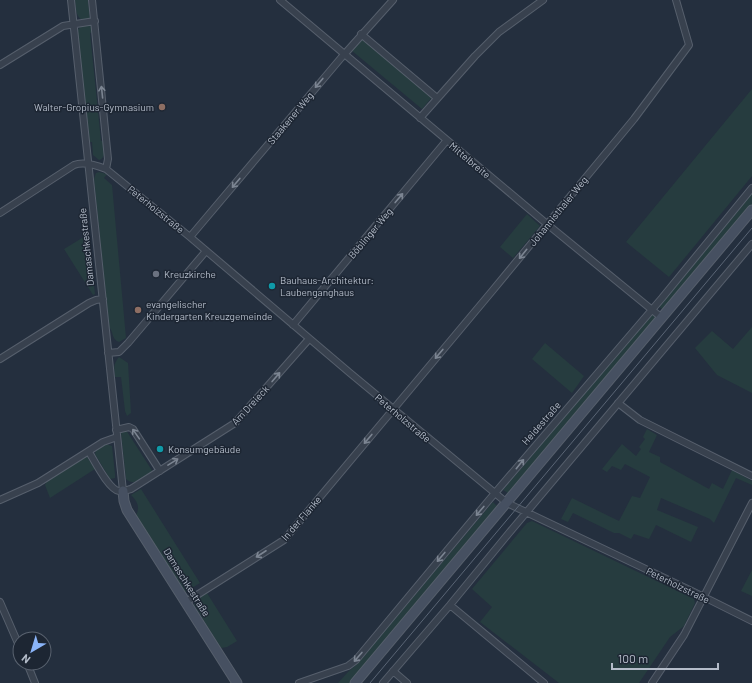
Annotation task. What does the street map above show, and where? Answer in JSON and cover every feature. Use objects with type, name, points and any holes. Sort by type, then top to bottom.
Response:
[{"type":"street","name":"Damaschkestraße","points":[[71,0],[124,501],[127,510],[237,683]]},
{"type":"street","points":[[92,0],[108,159],[106,169]]},
{"type":"street","name":"Mittelbreite","points":[[280,0],[547,224],[662,318]]},
{"type":"street","name":"Staakener Weg","points":[[190,237],[361,34],[393,0]]},
{"type":"street","points":[[420,118],[475,56],[499,32],[543,0]]},
{"type":"street","name":"Johannisthaler Weg","points":[[393,409],[634,119],[689,45],[676,0]]},
{"type":"street","points":[[0,65],[57,29],[68,24],[95,21]]},
{"type":"street","points":[[361,34],[437,98]]},
{"type":"street","name":"Böblinger Weg","points":[[293,325],[447,140]]},
{"type":"street","points":[[0,213],[74,165],[79,163],[88,163]]},
{"type":"street","name":"Peterholzstraße","points":[[88,163],[106,169],[190,237],[309,339],[507,503],[752,621]]},
{"type":"street","name":"Heidestraße","points":[[299,683],[348,666],[356,660],[652,310],[752,188]]},
{"type":"street","points":[[355,683],[752,210]]},
{"type":"street","points":[[383,683],[752,244]]},
{"type":"street","points":[[108,353],[119,352],[128,343],[206,251]]},
{"type":"street","points":[[0,359],[88,303],[103,299]]},
{"type":"street","name":"Am Dreieck","points":[[123,491],[131,489],[235,423],[309,339]]},
{"type":"street","points":[[618,403],[640,420],[752,476]]},
{"type":"street","name":"In der Flanke","points":[[186,602],[284,540],[393,409]]},
{"type":"street","points":[[116,430],[129,427],[133,429],[160,471]]},
{"type":"street","points":[[0,500],[38,483],[108,439],[117,437]]},
{"type":"street","points":[[89,452],[111,486],[117,491],[123,491]]},
{"type":"street","points":[[652,683],[684,635],[752,503]]},
{"type":"street","points":[[0,602],[13,631]]},
{"type":"street","points":[[450,605],[544,683]]},
{"type":"street","points":[[31,671],[36,683]]},
{"type":"street","points":[[394,671],[407,683]]},
{"type":"green space","points":[[75,0],[88,0],[90,19],[82,20],[78,16]]},
{"type":"green space","points":[[87,25],[92,27],[94,32],[90,33],[101,141],[103,141],[104,149],[104,155],[102,159],[99,160],[93,155],[92,142],[89,142],[77,31],[81,26]]},
{"type":"green space","points":[[362,38],[432,97],[422,109],[351,50]]},
{"type":"green space","points":[[752,89],[752,176],[669,277],[626,242]]},
{"type":"green space","points":[[99,172],[107,174],[104,178],[112,185],[126,338],[119,342],[116,341],[109,327],[94,179],[96,173]]},
{"type":"green space","points":[[752,192],[752,207],[665,311],[658,306]]},
{"type":"green space","points":[[527,214],[540,226],[513,258],[500,247]]},
{"type":"green space","points":[[87,235],[89,237],[95,294],[93,295],[64,249]]},
{"type":"green space","points":[[652,313],[659,319],[508,493],[503,490]]},
{"type":"green space","points":[[752,327],[752,393],[717,375],[695,348],[712,331],[733,349]]},
{"type":"green space","points":[[545,343],[584,376],[572,393],[532,359]]},
{"type":"green space","points":[[119,357],[128,363],[131,413],[127,416],[125,411],[121,377],[115,377],[115,364]]},
{"type":"green space","points":[[647,429],[657,435],[649,452],[660,457],[660,462],[709,489],[712,483],[723,489],[732,470],[752,481],[752,485],[736,478],[714,523],[710,519],[661,498],[657,510],[698,527],[691,542],[656,525],[649,539],[634,534],[631,539],[619,533],[614,533],[573,513],[568,522],[561,519],[572,498],[619,521],[632,496],[640,498],[650,477],[625,464],[621,470],[612,466],[607,472],[602,469],[622,444],[636,456],[641,449],[639,447],[645,439],[643,437]]},
{"type":"green space","points":[[123,430],[126,430],[153,472],[140,481],[133,482],[126,479],[121,433]]},
{"type":"green space","points":[[106,444],[112,446],[115,478],[110,479],[95,454],[96,450]]},
{"type":"green space","points":[[84,457],[87,457],[95,469],[50,498],[45,485],[47,481]]},
{"type":"green space","points":[[141,489],[200,583],[185,592],[136,516],[138,505],[131,495]]},
{"type":"green space","points":[[493,502],[499,508],[351,683],[338,683],[357,664]]},
{"type":"green space","points":[[532,521],[694,599],[695,603],[684,626],[670,637],[639,683],[559,683],[480,622],[492,607],[472,589],[527,523]]},
{"type":"green space","points":[[752,570],[752,596],[741,591]]},
{"type":"green space","points":[[207,593],[237,641],[227,647],[221,648],[194,605],[196,600]]},
{"type":"tram line","points":[[370,683],[752,228]]},
{"type":"place","name":"Walter-Gropius-Gymnasium","points":[[162,107]]},
{"type":"place","name":"Kreuzkirche","points":[[156,274]]},
{"type":"place","name":"Bauhaus-Architektur: Laubenganghaus","points":[[272,286]]},
{"type":"place","name":"evangelischer Kindergarten Kreuzgemeinde","points":[[138,310]]},
{"type":"place","name":"Konsumgebäude","points":[[160,449]]}]
